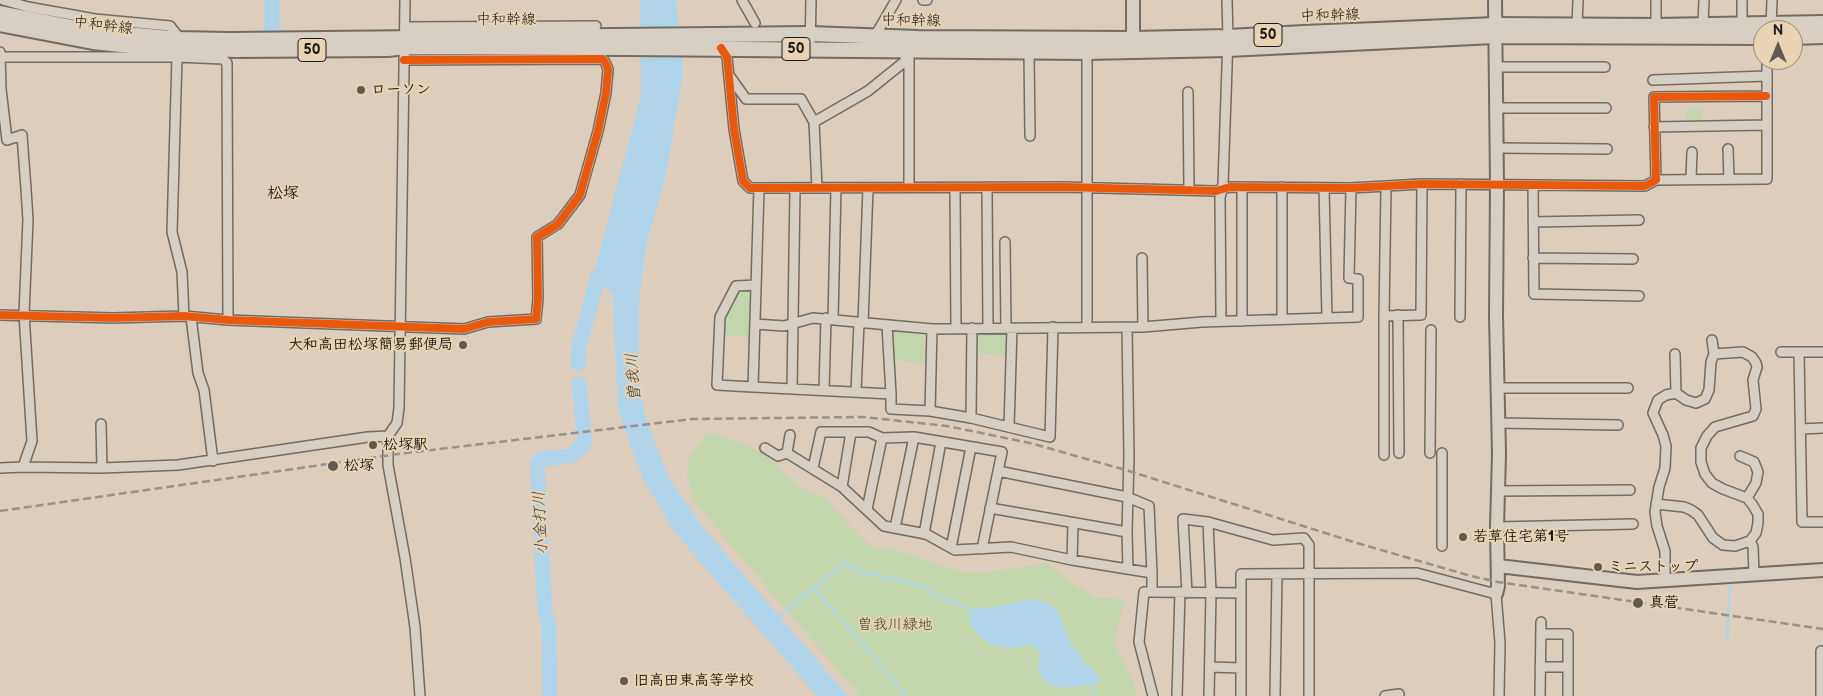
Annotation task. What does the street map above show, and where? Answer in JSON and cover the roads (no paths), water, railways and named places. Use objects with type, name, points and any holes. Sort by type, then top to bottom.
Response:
[{"type":"main road","name":"中和幹線","points":[[0,13],[180,48],[282,40],[405,43],[625,42],[717,44],[810,50],[875,50],[909,44],[1133,40],[1228,43]]},
{"type":"main road","name":"中和幹線","points":[[1803,25],[1823,23]]},
{"type":"main road","name":"中和幹線","points":[[0,24],[93,42],[130,46],[235,50],[388,49],[405,43]]},
{"type":"main road","name":"中和幹線","points":[[1494,31],[1577,26],[1753,25]]},
{"type":"main road","name":"中和幹線","points":[[717,44],[810,34],[875,36],[909,44],[1029,52],[1087,52],[1228,43],[1304,33],[1494,31],[1753,37]]},
{"type":"main road","points":[[1803,37],[1823,36]]},
{"type":"street","points":[[3,0],[28,7],[96,19],[170,26],[180,48],[172,232],[182,272],[198,373],[204,390],[213,460]]},
{"type":"street","points":[[405,0],[399,408],[397,423],[388,436],[388,465],[414,617],[419,694]]},
{"type":"street","points":[[742,0],[755,23]]},
{"type":"street","points":[[810,50],[811,0]]},
{"type":"street","points":[[875,50],[875,36],[896,0]]},
{"type":"street","points":[[1133,0],[1133,40]]},
{"type":"street","points":[[1221,322],[1220,198],[1223,184],[1228,43],[1227,0]]},
{"type":"street","points":[[1495,0],[1498,388],[1496,527],[1498,566],[1496,594],[1500,643],[1499,696]]},
{"type":"street","points":[[1577,26],[1578,0]]},
{"type":"street","points":[[1656,0],[1656,26]]},
{"type":"street","points":[[1703,25],[1704,0]]},
{"type":"street","points":[[1742,0],[1742,24]]},
{"type":"street","points":[[1771,20],[1772,0]]},
{"type":"street","points":[[405,43],[596,26]]},
{"type":"street","points":[[0,315],[24,314],[113,318],[188,317],[464,329],[488,322],[536,319],[538,299],[537,237],[558,224],[580,195],[598,131],[606,93],[608,69],[603,59],[405,43]]},
{"type":"street","points":[[717,44],[727,57],[734,129],[743,181],[750,188],[1088,188],[1216,191],[1242,187],[1351,188],[1422,184],[1645,186],[1656,180],[1767,178],[1766,70]]},
{"type":"street","points":[[814,122],[868,92],[904,62],[909,44]]},
{"type":"street","points":[[909,44],[909,187]]},
{"type":"street","points":[[23,467],[32,441],[24,314],[28,220],[22,135],[7,140],[1,89],[0,55],[180,48],[223,59],[227,63]]},
{"type":"street","points":[[228,320],[227,63],[235,50]]},
{"type":"street","points":[[1029,52],[1030,136]]},
{"type":"street","points":[[1087,52],[1087,327]]},
{"type":"street","points":[[1495,67],[1605,67]]},
{"type":"street","points":[[728,75],[746,98],[801,99],[814,122],[817,188]]},
{"type":"street","points":[[1654,80],[1766,76]]},
{"type":"street","points":[[1188,92],[1189,190]]},
{"type":"street","points":[[1656,180],[1654,97],[1766,96]]},
{"type":"street","points":[[1496,108],[1606,108]]},
{"type":"street","points":[[1654,127],[1766,125]]},
{"type":"street","points":[[1496,148],[1607,149]]},
{"type":"street","points":[[1728,150],[1729,179]]},
{"type":"street","points":[[1691,179],[1692,152]]},
{"type":"street","points":[[1384,316],[1421,315],[1422,184]]},
{"type":"street","points":[[1460,317],[1462,184]]},
{"type":"street","points":[[1533,185],[1534,294],[1640,296]]},
{"type":"street","points":[[1242,187],[1242,321]]},
{"type":"street","points":[[1282,187],[1282,319]]},
{"type":"street","points":[[1384,455],[1386,187]]},
{"type":"street","points":[[753,387],[759,188]]},
{"type":"street","points":[[824,390],[830,319],[836,188]]},
{"type":"street","points":[[856,391],[868,188]]},
{"type":"street","points":[[955,188],[956,328]]},
{"type":"street","points":[[987,188],[988,328]]},
{"type":"street","points":[[1324,188],[1327,317]]},
{"type":"street","points":[[755,324],[784,326],[814,318],[932,329],[1142,327],[1282,319],[1358,317],[1358,279],[1349,278],[1351,188]]},
{"type":"street","points":[[792,389],[795,189]]},
{"type":"street","points":[[1533,222],[1639,220]]},
{"type":"street","points":[[1005,242],[1009,328],[1009,427]]},
{"type":"street","points":[[1142,258],[1142,327]]},
{"type":"street","points":[[1533,258],[1633,259]]},
{"type":"street","points":[[756,285],[736,286],[720,318],[717,385],[891,394]]},
{"type":"street","points":[[1398,315],[1399,453]]},
{"type":"street","points":[[887,325],[891,394],[890,409],[930,411],[971,418],[1050,437],[1053,327]]},
{"type":"street","points":[[1127,327],[1128,569]]},
{"type":"street","points":[[971,418],[972,328]]},
{"type":"street","points":[[930,411],[932,329]]},
{"type":"street","points":[[1430,453],[1431,330]]},
{"type":"street","points":[[1665,580],[1665,551],[1657,526],[1656,504],[1665,468],[1666,446],[1654,413],[1658,400],[1666,395],[1676,393],[1686,400],[1696,403],[1705,398],[1709,390],[1711,362],[1714,354],[1712,340]]},
{"type":"street","points":[[1656,504],[1684,507],[1692,510],[1698,515],[1713,538],[1723,545],[1735,546],[1750,541],[1756,533],[1758,519],[1755,508],[1748,498],[1723,490],[1712,483],[1705,474],[1701,462],[1701,448],[1707,436],[1715,427],[1730,422],[1746,420],[1753,416],[1756,409],[1752,380],[1757,367],[1752,357],[1744,352],[1714,354]]},
{"type":"street","points":[[1781,352],[1823,352]]},
{"type":"street","points":[[1799,352],[1802,522],[1823,522]]},
{"type":"street","points":[[1675,354],[1676,393]]},
{"type":"street","points":[[1498,388],[1628,388]]},
{"type":"street","points":[[1498,423],[1618,424]]},
{"type":"street","points":[[101,424],[102,468]]},
{"type":"street","points":[[1801,429],[1823,428]]},
{"type":"street","points":[[814,468],[821,432],[870,432],[882,438],[914,437],[1002,452],[982,549]]},
{"type":"street","points":[[842,487],[851,432]]},
{"type":"street","points":[[787,453],[790,435]]},
{"type":"street","points":[[0,468],[102,468],[178,465],[368,437],[388,436]]},
{"type":"street","points":[[895,528],[914,437]]},
{"type":"street","points":[[867,509],[882,438]]},
{"type":"street","points":[[924,534],[941,442]]},
{"type":"street","points":[[952,548],[971,447]]},
{"type":"street","points":[[765,448],[778,456],[787,453],[814,468],[842,487],[884,526],[924,534],[955,550],[1011,547],[1072,560],[1152,573]]},
{"type":"street","points":[[1442,453],[1442,546]]},
{"type":"street","points":[[1740,456],[1754,462],[1758,472],[1756,483],[1748,498]]},
{"type":"street","points":[[998,471],[1127,497],[1149,506],[1152,592]]},
{"type":"street","points":[[1498,491],[1630,490]]},
{"type":"street","points":[[990,508],[1127,532]]},
{"type":"street","points":[[1177,696],[1183,592],[1183,519],[1208,522],[1273,540],[1304,538],[1309,545],[1309,696]]},
{"type":"street","points":[[1208,522],[1211,592],[1209,696]]},
{"type":"street","points":[[1072,560],[1073,524]]},
{"type":"street","points":[[1496,527],[1633,524]]},
{"type":"street","points":[[1750,541],[1753,547],[1754,574]]},
{"type":"street","points":[[1498,566],[1637,582],[1823,570]]},
{"type":"street","points":[[1241,696],[1241,574],[1417,573],[1496,594]]},
{"type":"street","points":[[1276,696],[1277,574]]},
{"type":"street","points":[[1153,696],[1139,642],[1144,592],[1241,593]]},
{"type":"street","points":[[1540,622],[1540,696]]},
{"type":"street","points":[[1540,634],[1568,634],[1568,696]]},
{"type":"street","points":[[1821,652],[1821,696]]},
{"type":"street","points":[[1210,667],[1242,668]]},
{"type":"street","points":[[1540,667],[1568,667]]},
{"type":"street","points":[[1386,696],[1399,694],[1399,696]]},
{"type":"water","name":"曽我川","points":[[640,0],[676,0],[683,73],[666,175],[647,241],[639,302],[639,382],[646,420],[669,478],[705,530],[848,696],[817,696],[675,533],[642,477],[618,409],[613,296],[605,287],[591,286],[641,95]]},
{"type":"water","points":[[1031,599],[1048,603],[1057,610],[1071,645],[1079,652],[1083,661],[1096,673],[1100,680],[1095,684],[1063,688],[1048,683],[1038,673],[1040,653],[1033,645],[1007,648],[990,644],[977,634],[970,623],[969,615],[973,608],[996,607]]},
{"type":"waterway","points":[[272,0],[272,29]]},
{"type":"waterway","name":"小金打川","points":[[578,363],[579,345],[598,276],[604,270]]},
{"type":"waterway","name":"小金打川","points":[[550,696],[549,624],[545,612],[537,464],[543,459],[571,456],[585,442],[579,384]]},
{"type":"waterway","points":[[907,696],[814,588],[845,562],[857,571],[923,586],[937,597],[962,605],[971,611]]},
{"type":"waterway","points":[[1727,642],[1730,584]]},
{"type":"waterway","points":[[778,617],[814,588]]},
{"type":"waterway","points":[[1090,683],[1096,696]]},
{"type":"railway","points":[[0,511],[398,454],[692,419],[863,417],[947,426],[1030,443],[1129,471],[1357,543],[1498,582],[1823,629]]},
{"type":"place","name":"ローソン","points":[[361,90]]},
{"type":"place","name":"大和高田松塚簡易郵便局","points":[[463,345]]},
{"type":"place","name":"松塚駅","points":[[373,445]]},
{"type":"place","name":"松塚","points":[[333,466]]},
{"type":"place","name":"若草住宅第1号","points":[[1463,537]]},
{"type":"place","name":"ミニストップ","points":[[1598,567]]},
{"type":"place","name":"真菅","points":[[1638,603]]},
{"type":"place","name":"旧高田東高等学校","points":[[624,681]]},
{"type":"district","name":"松塚","points":[[283,194]]},
{"type":"park label","name":"曽我川緑地","points":[[895,625]]}]
